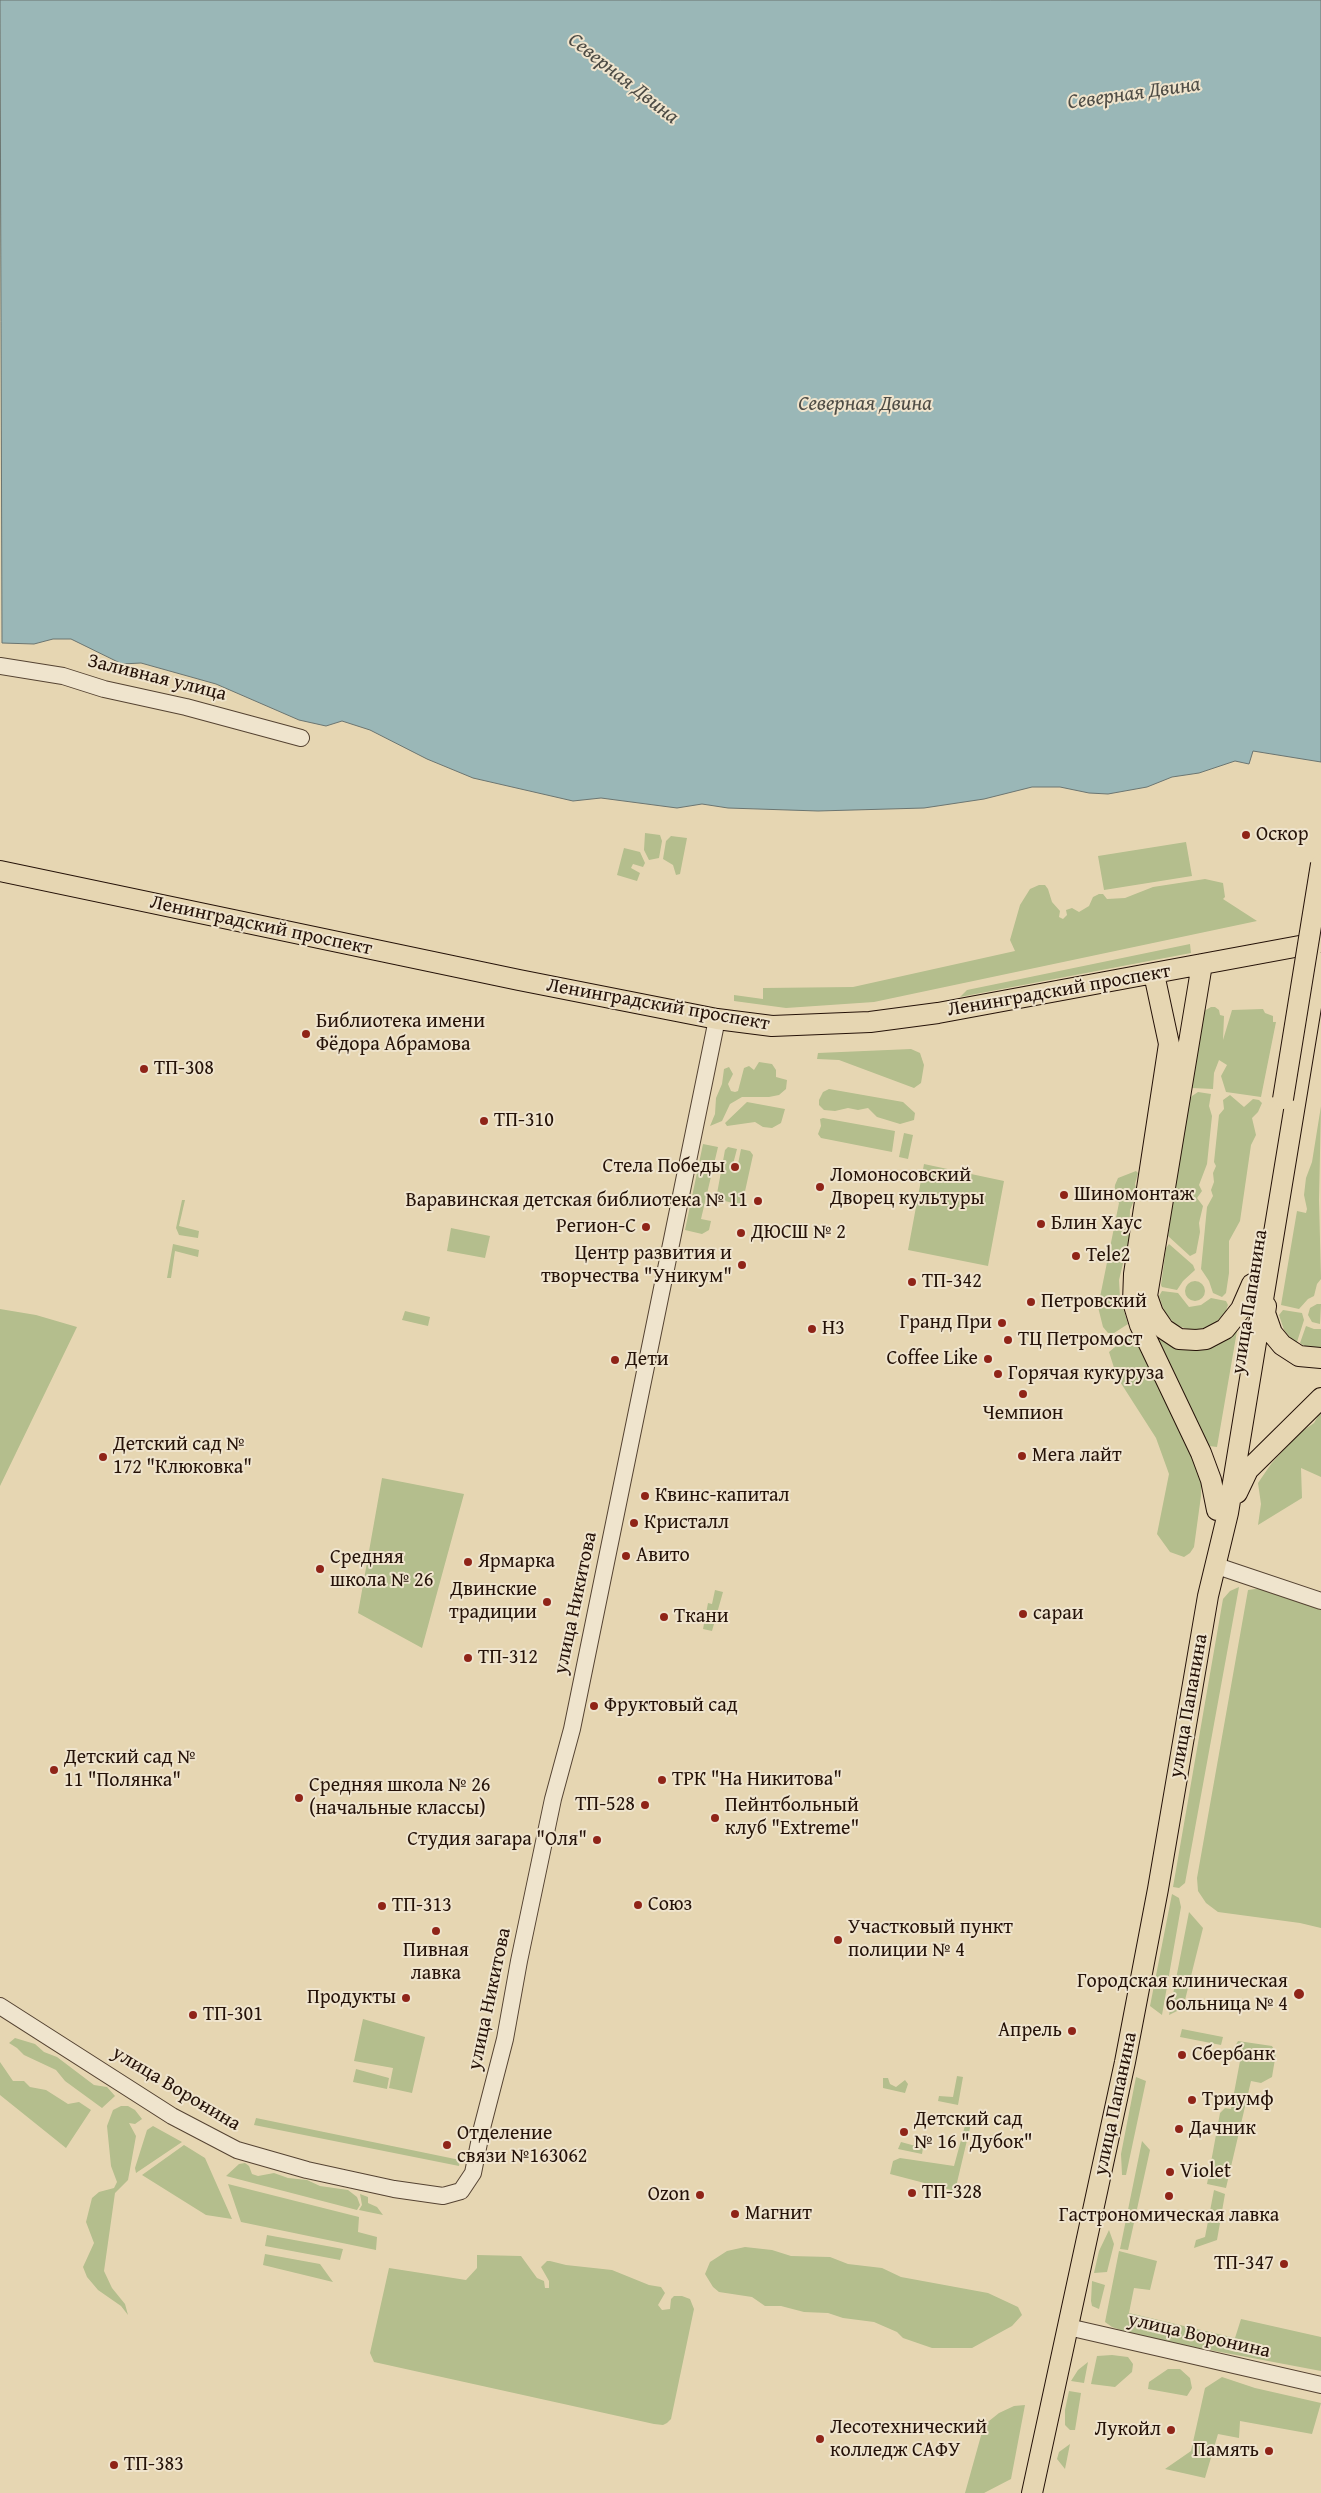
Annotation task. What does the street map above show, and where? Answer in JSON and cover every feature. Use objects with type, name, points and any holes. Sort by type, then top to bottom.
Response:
[{"type":"main road","points":[[1289,1102],[1321,864]]},
{"type":"main road","name":"Ленинградский проспект","points":[[0,871],[717,1019],[772,1026],[802,1027],[870,1022],[938,1013],[1321,942]]},
{"type":"main road","points":[[1289,1102],[1321,946]]},
{"type":"main road","points":[[1202,964],[1147,1296],[1153,1313],[1164,1329],[1179,1339],[1206,1339],[1225,1329],[1259,1284]]},
{"type":"main road","points":[[1154,974],[1169,1044],[1134,1274],[1133,1302],[1140,1325],[1201,1453],[1223,1511]]},
{"type":"main road","name":"улица Папанина","points":[[1032,2493],[1125,2062],[1158,1889],[1223,1511],[1289,1102]]},
{"type":"main road","points":[[1259,1284],[1272,1333],[1282,1346],[1299,1356],[1321,1358]]},
{"type":"main road","points":[[1223,1511],[1248,1470],[1321,1398]]},
{"type":"street","name":"Заливная улица","points":[[0,666],[63,676],[104,689],[186,707],[301,738]]},
{"type":"street","name":"улица Никитова","points":[[461,2191],[473,2172],[505,2040],[519,1961],[553,1798],[572,1729],[717,1019]]},
{"type":"street","points":[[1214,1565],[1321,1601]]},
{"type":"street","name":"улица Воронина","points":[[0,2006],[172,2116],[237,2150],[306,2170],[394,2189],[443,2196],[461,2191]]},
{"type":"street","name":"улица Воронина","points":[[1068,2327],[1321,2386]]},
{"type":"green space","points":[[645,833],[660,835],[662,841],[659,858],[649,860],[644,850]]},
{"type":"green space","points":[[671,836],[687,838],[680,874],[676,875],[673,865],[663,859],[666,841]]},
{"type":"green space","points":[[1186,842],[1192,876],[1104,890],[1098,856]]},
{"type":"green space","points":[[624,848],[640,852],[645,863],[643,867],[633,864],[631,868],[640,873],[637,881],[617,875]]},
{"type":"green space","points":[[1205,879],[1223,883],[1225,897],[1223,899],[1257,921],[874,1002],[786,1008],[734,1001],[734,995],[763,999],[763,988],[853,987],[1015,951],[1010,940],[1020,905],[1030,889],[1039,885],[1045,885],[1048,889],[1052,902],[1060,911],[1059,917],[1063,919],[1067,915],[1066,910],[1072,908],[1079,912],[1089,906],[1093,897],[1099,894],[1103,894],[1107,899],[1125,898],[1153,887]]},
{"type":"green space","points":[[1190,944],[1191,953],[960,997],[967,990]]},
{"type":"green space","points":[[1215,1007],[1219,1010],[1220,1015],[1224,1016],[1223,1040],[1232,1010],[1263,1009],[1265,1013],[1273,1016],[1273,1022],[1276,1022],[1261,1097],[1226,1092],[1221,1076],[1227,1065],[1219,1060],[1214,1073],[1213,1089],[1192,1088],[1204,1011]]},
{"type":"green space","points":[[911,1049],[920,1053],[924,1065],[921,1083],[914,1088],[839,1060],[817,1059],[818,1053]]},
{"type":"green space","points":[[759,1062],[772,1064],[776,1070],[776,1077],[787,1080],[786,1089],[779,1095],[769,1097],[742,1097],[730,1104],[722,1121],[710,1126],[715,1114],[716,1098],[722,1084],[724,1069],[729,1067],[733,1074],[728,1084],[731,1091],[735,1092],[738,1091],[744,1068],[749,1066],[754,1070]]},
{"type":"green space","points":[[829,1089],[903,1102],[915,1113],[914,1120],[900,1124],[877,1117],[868,1108],[858,1110],[848,1108],[835,1111],[824,1110],[819,1105],[819,1100],[823,1092]]},
{"type":"green space","points":[[1198,1092],[1211,1094],[1209,1106],[1212,1116],[1207,1164],[1199,1185],[1202,1191],[1197,1198],[1203,1206],[1199,1223],[1200,1232],[1196,1253],[1190,1256],[1168,1236],[1188,1102]]},
{"type":"green space","points":[[1230,1095],[1244,1107],[1253,1099],[1259,1100],[1262,1103],[1258,1112],[1252,1118],[1256,1135],[1251,1145],[1240,1221],[1229,1241],[1229,1273],[1226,1293],[1222,1297],[1213,1293],[1209,1281],[1201,1269],[1207,1207],[1213,1196],[1211,1190],[1214,1182],[1213,1173],[1216,1166],[1214,1162],[1219,1115],[1224,1109],[1223,1100]]},
{"type":"green space","points":[[747,1102],[785,1109],[781,1123],[772,1128],[763,1127],[755,1122],[727,1126],[725,1123]]},
{"type":"green space","points":[[1321,1106],[1319,1200],[1321,1279],[1317,1284],[1314,1296],[1308,1299],[1299,1309],[1281,1305],[1297,1211],[1306,1213],[1307,1209],[1304,1195],[1306,1178],[1312,1162]]},
{"type":"green space","points":[[820,1119],[895,1131],[892,1152],[821,1138],[818,1134],[821,1126]]},
{"type":"green space","points":[[904,1133],[913,1135],[908,1159],[899,1157]]},
{"type":"green space","points":[[703,1144],[718,1147],[701,1219],[711,1221],[709,1230],[702,1234],[685,1230]]},
{"type":"green space","points":[[728,1147],[737,1149],[732,1168],[737,1169],[741,1149],[750,1151],[753,1155],[742,1205],[716,1199],[725,1150]]},
{"type":"green space","points":[[924,1164],[1004,1181],[988,1266],[908,1250]]},
{"type":"green space","points":[[1136,1171],[1138,1173],[1135,1184],[1137,1193],[1130,1210],[1129,1239],[1119,1280],[1120,1298],[1128,1324],[1114,1333],[1108,1333],[1103,1327],[1098,1307],[1119,1203],[1114,1195],[1115,1185],[1118,1178]]},
{"type":"green space","points":[[182,1200],[185,1200],[179,1226],[199,1231],[198,1238],[179,1235],[176,1228]]},
{"type":"green space","points":[[451,1228],[490,1236],[485,1258],[447,1251]]},
{"type":"green space","points":[[173,1244],[199,1250],[198,1257],[175,1251],[171,1278],[167,1278]]},
{"type":"green space","points":[[1169,1244],[1193,1265],[1195,1270],[1183,1281],[1177,1290],[1162,1287],[1161,1285],[1166,1248]]},
{"type":"green space","points":[[1195,1281],[1202,1284],[1205,1291],[1202,1298],[1195,1301],[1188,1298],[1185,1291],[1188,1284]]},
{"type":"green space","points":[[1162,1291],[1178,1293],[1189,1307],[1201,1305],[1211,1298],[1226,1301],[1228,1305],[1225,1313],[1214,1324],[1201,1329],[1190,1330],[1176,1325],[1165,1313],[1159,1296]]},
{"type":"green space","points":[[1321,1304],[1320,1324],[1312,1322],[1308,1315],[1310,1308]]},
{"type":"green space","points":[[0,1309],[36,1315],[77,1327],[0,1486]]},
{"type":"green space","points":[[1283,1310],[1302,1313],[1304,1320],[1297,1342],[1293,1341],[1284,1330],[1279,1315]]},
{"type":"green space","points":[[405,1311],[430,1317],[428,1326],[402,1320]]},
{"type":"green space","points":[[1306,1326],[1321,1329],[1321,1349],[1307,1348],[1300,1343]]},
{"type":"green space","points":[[1158,1331],[1237,1331],[1217,1447],[1209,1446],[1152,1333]]},
{"type":"green space","points":[[1133,1337],[1138,1339],[1201,1477],[1201,1496],[1194,1547],[1184,1557],[1170,1552],[1157,1534],[1169,1474],[1156,1438],[1117,1377],[1109,1352],[1121,1342]]},
{"type":"green space","points":[[1321,1411],[1321,1477],[1301,1468],[1302,1498],[1258,1525],[1261,1504],[1258,1483],[1271,1464],[1298,1434],[1314,1423]]},
{"type":"green space","points":[[382,1478],[464,1494],[422,1648],[358,1613]]},
{"type":"green space","points":[[1239,1587],[1185,1883],[1179,1888],[1173,1887],[1223,1599],[1230,1591]]},
{"type":"green space","points":[[1262,1588],[1321,1610],[1321,1928],[1300,1923],[1218,1912],[1206,1903],[1198,1891],[1197,1878],[1248,1590]]},
{"type":"green space","points":[[715,1590],[723,1592],[712,1631],[703,1629],[708,1603],[712,1604]]},
{"type":"green space","points":[[1172,1894],[1179,1898],[1181,1907],[1162,2015],[1150,2006]]},
{"type":"green space","points":[[1189,1912],[1203,1928],[1183,2008],[1169,2015]]},
{"type":"green space","points":[[363,2019],[425,2037],[412,2093],[389,2088],[393,2068],[354,2061]]},
{"type":"green space","points":[[1182,2029],[1223,2037],[1221,2045],[1180,2037]]},
{"type":"green space","points":[[15,2038],[35,2044],[44,2052],[57,2057],[94,2085],[107,2087],[115,2096],[102,2108],[65,2081],[56,2070],[24,2055],[9,2043]]},
{"type":"green space","points":[[1238,2041],[1272,2046],[1276,2053],[1272,2077],[1261,2083],[1251,2081],[1226,2188],[1207,2184],[1220,2113],[1225,2108],[1231,2109],[1240,2061],[1232,2052]]},
{"type":"green space","points":[[0,2062],[13,2081],[24,2081],[30,2087],[46,2090],[68,2104],[79,2102],[91,2110],[66,2148],[0,2095]]},
{"type":"green space","points":[[356,2069],[389,2078],[387,2089],[353,2082]]},
{"type":"green space","points":[[957,2076],[963,2077],[958,2105],[938,2101],[939,2096],[953,2097]]},
{"type":"green space","points":[[1136,2077],[1146,2081],[1126,2175],[1122,2175],[1121,2154]]},
{"type":"green space","points":[[883,2078],[888,2078],[890,2084],[896,2087],[905,2080],[908,2084],[905,2093],[883,2088]]},
{"type":"green space","points":[[121,2106],[128,2106],[135,2110],[142,2119],[135,2124],[129,2123],[136,2136],[128,2180],[115,2193],[104,2271],[112,2288],[125,2304],[128,2315],[121,2306],[98,2290],[87,2277],[83,2267],[94,2243],[86,2222],[92,2198],[99,2192],[114,2188],[117,2182],[111,2166],[107,2126],[113,2110]]},
{"type":"green space","points":[[973,2115],[955,2191],[890,2174],[893,2161],[900,2158],[954,2166],[967,2118]]},
{"type":"green space","points":[[256,2118],[460,2160],[459,2166],[254,2125]]},
{"type":"green space","points":[[153,2126],[182,2142],[136,2173],[135,2168],[147,2130]]},
{"type":"green space","points":[[1142,2141],[1150,2150],[1128,2250],[1120,2249]]},
{"type":"green space","points":[[901,2142],[923,2148],[922,2154],[898,2149]]},
{"type":"green space","points":[[184,2145],[205,2158],[232,2219],[206,2215],[142,2175]]},
{"type":"green space","points":[[245,2163],[249,2166],[252,2174],[258,2176],[274,2173],[288,2178],[307,2180],[320,2186],[348,2190],[357,2197],[360,2205],[357,2210],[226,2176],[239,2164]]},
{"type":"green space","points":[[228,2184],[359,2217],[358,2232],[377,2237],[376,2250],[241,2222]]},
{"type":"green space","points":[[1214,2190],[1225,2194],[1217,2240],[1194,2248],[1196,2240],[1205,2237]]},
{"type":"green space","points":[[360,2194],[368,2197],[368,2203],[377,2207],[383,2215],[359,2210],[362,2205]]},
{"type":"green space","points":[[1109,2230],[1114,2244],[1107,2272],[1094,2273],[1099,2251]]},
{"type":"green space","points":[[267,2235],[343,2249],[340,2260],[265,2246]]},
{"type":"green space","points":[[745,2247],[772,2250],[791,2256],[830,2257],[848,2264],[882,2268],[901,2277],[988,2293],[1018,2307],[1022,2315],[1012,2326],[972,2348],[932,2348],[903,2338],[897,2332],[874,2322],[843,2318],[828,2313],[804,2312],[781,2306],[765,2306],[752,2297],[719,2292],[713,2287],[705,2274],[710,2262],[727,2251]]},
{"type":"green space","points":[[1119,2251],[1157,2261],[1150,2290],[1134,2288],[1129,2313],[1235,2338],[1241,2319],[1321,2337],[1321,2371],[1141,2337],[1112,2327],[1105,2322]]},
{"type":"green space","points":[[265,2254],[320,2264],[333,2282],[263,2265]]},
{"type":"green space","points":[[477,2255],[521,2256],[537,2278],[544,2281],[545,2288],[549,2288],[549,2281],[541,2267],[547,2261],[550,2261],[566,2265],[612,2270],[649,2285],[661,2287],[665,2293],[658,2305],[662,2310],[670,2309],[671,2299],[674,2296],[690,2299],[694,2309],[671,2419],[663,2425],[654,2424],[374,2362],[370,2353],[389,2268],[466,2280],[477,2268]]},
{"type":"green space","points":[[1092,2281],[1105,2285],[1099,2309],[1092,2306]]},
{"type":"green space","points":[[1097,2356],[1128,2357],[1133,2364],[1132,2372],[1115,2387],[1091,2384]]},
{"type":"green space","points":[[1088,2362],[1084,2383],[1071,2381],[1078,2370]]},
{"type":"green space","points":[[1168,2369],[1180,2369],[1190,2378],[1192,2388],[1187,2396],[1148,2389],[1149,2382]]},
{"type":"green space","points":[[1222,2377],[1255,2388],[1321,2403],[1312,2434],[1240,2421],[1239,2438],[1218,2434],[1205,2478],[1165,2469],[1191,2451],[1205,2388]]},
{"type":"green space","points":[[1069,2391],[1081,2393],[1075,2430],[1070,2430],[1065,2425],[1065,2410]]},
{"type":"green space","points":[[1025,2405],[1011,2479],[984,2493],[965,2493],[984,2425],[999,2413],[1014,2406]]},
{"type":"green space","points":[[1070,2444],[1065,2469],[1057,2459],[1059,2452]]},
{"type":"water","name":"Северная Двина","points":[[0,0],[1321,0],[1321,762],[1253,751],[1249,764],[1235,761],[1199,773],[1172,777],[1147,787],[1108,794],[1089,793],[1060,787],[1032,787],[984,799],[924,808],[818,811],[728,808],[702,804],[677,808],[601,798],[573,801],[473,778],[427,759],[370,730],[342,721],[326,726],[299,720],[216,684],[141,663],[122,664],[71,639],[53,639],[34,644],[2,643]]},
{"type":"place","name":"Оскор","points":[[1246,835]]},
{"type":"place","name":"Библиотека имени Фёдора Абрамова","points":[[306,1034]]},
{"type":"place","name":"ТП-308","points":[[144,1069]]},
{"type":"place","name":"ТП-310","points":[[484,1121]]},
{"type":"place","name":"Стела Победы","points":[[735,1167]]},
{"type":"place","name":"Ломоносовский Дворец культуры","points":[[820,1187]]},
{"type":"place","name":"Шиномонтаж","points":[[1064,1195]]},
{"type":"place","name":"Варавинская детская библиотека № 11","points":[[758,1201]]},
{"type":"place","name":"Блин Хаус","points":[[1041,1224]]},
{"type":"place","name":"Регион-С","points":[[646,1227]]},
{"type":"place","name":"ДЮСШ № 2","points":[[741,1233]]},
{"type":"place","name":"Tele2","points":[[1076,1256]]},
{"type":"place","name":"Центр развития и творчества \"Уникум\"","points":[[742,1265]]},
{"type":"place","name":"ТП-342","points":[[912,1282]]},
{"type":"place","name":"Петровский","points":[[1031,1302]]},
{"type":"place","name":"Гранд При","points":[[1002,1323]]},
{"type":"place","name":"Н3","points":[[812,1329]]},
{"type":"place","name":"ТЦ Петромост","points":[[1008,1340]]},
{"type":"place","name":"Coffee Like","points":[[988,1359]]},
{"type":"place","name":"Дети","points":[[615,1360]]},
{"type":"place","name":"Горячая кукуруза","points":[[998,1374]]},
{"type":"place","name":"Чемпион","points":[[1023,1394]]},
{"type":"place","name":"Мега лайт","points":[[1022,1456]]},
{"type":"place","name":"Детский сад № 172 \"Клюковка\"","points":[[103,1457]]},
{"type":"place","name":"Квинс-капитал","points":[[645,1496]]},
{"type":"place","name":"Кристалл","points":[[634,1523]]},
{"type":"place","name":"Авито","points":[[626,1556]]},
{"type":"place","name":"Ярмарка","points":[[468,1562]]},
{"type":"place","name":"Средняя школа № 26","points":[[320,1569]]},
{"type":"place","name":"Двинские традиции","points":[[547,1602]]},
{"type":"place","name":"сараи","points":[[1023,1614]]},
{"type":"place","name":"Ткани","points":[[664,1617]]},
{"type":"place","name":"ТП-312","points":[[468,1658]]},
{"type":"place","name":"Фруктовый сад","points":[[594,1706]]},
{"type":"place","name":"Детский сад № 11 \"Полянка\"","points":[[54,1770]]},
{"type":"place","name":"ТРК \"На Никитова\"","points":[[662,1780]]},
{"type":"place","name":"Средняя школа № 26 (начальные классы)","points":[[299,1798]]},
{"type":"place","name":"ТП-528","points":[[645,1805]]},
{"type":"place","name":"Пейнтбольный клуб \"Extreme\"","points":[[715,1818]]},
{"type":"place","name":"Студия загара \"Оля\"","points":[[597,1840]]},
{"type":"place","name":"Союз","points":[[638,1905]]},
{"type":"place","name":"ТП-313","points":[[382,1906]]},
{"type":"place","name":"Пивная лавка","points":[[436,1931]]},
{"type":"place","name":"Участковый пункт полиции № 4","points":[[838,1940]]},
{"type":"place","name":"Городская клиническая больница № 4","points":[[1299,1994]]},
{"type":"place","name":"Продукты","points":[[406,1998]]},
{"type":"place","name":"ТП-301","points":[[193,2015]]},
{"type":"place","name":"Апрель","points":[[1072,2031]]},
{"type":"place","name":"Сбербанк","points":[[1182,2055]]},
{"type":"place","name":"Триумф","points":[[1192,2100]]},
{"type":"place","name":"Дачник","points":[[1179,2129]]},
{"type":"place","name":"Детский сад № 16 \"Дубок\"","points":[[904,2132]]},
{"type":"place","name":"Отделение связи №163062","points":[[447,2145]]},
{"type":"place","name":"Violet","points":[[1170,2172]]},
{"type":"place","name":"ТП-328","points":[[912,2193]]},
{"type":"place","name":"Ozon","points":[[700,2195]]},
{"type":"place","name":"Гастрономическая лавка","points":[[1169,2196]]},
{"type":"place","name":"Магнит","points":[[735,2214]]},
{"type":"place","name":"ТП-347","points":[[1284,2264]]},
{"type":"place","name":"Лукойл","points":[[1171,2430]]},
{"type":"place","name":"Лесотехнический колледж САФУ","points":[[820,2439]]},
{"type":"place","name":"Память","points":[[1269,2451]]},
{"type":"place","name":"ТП-383","points":[[114,2465]]}]
